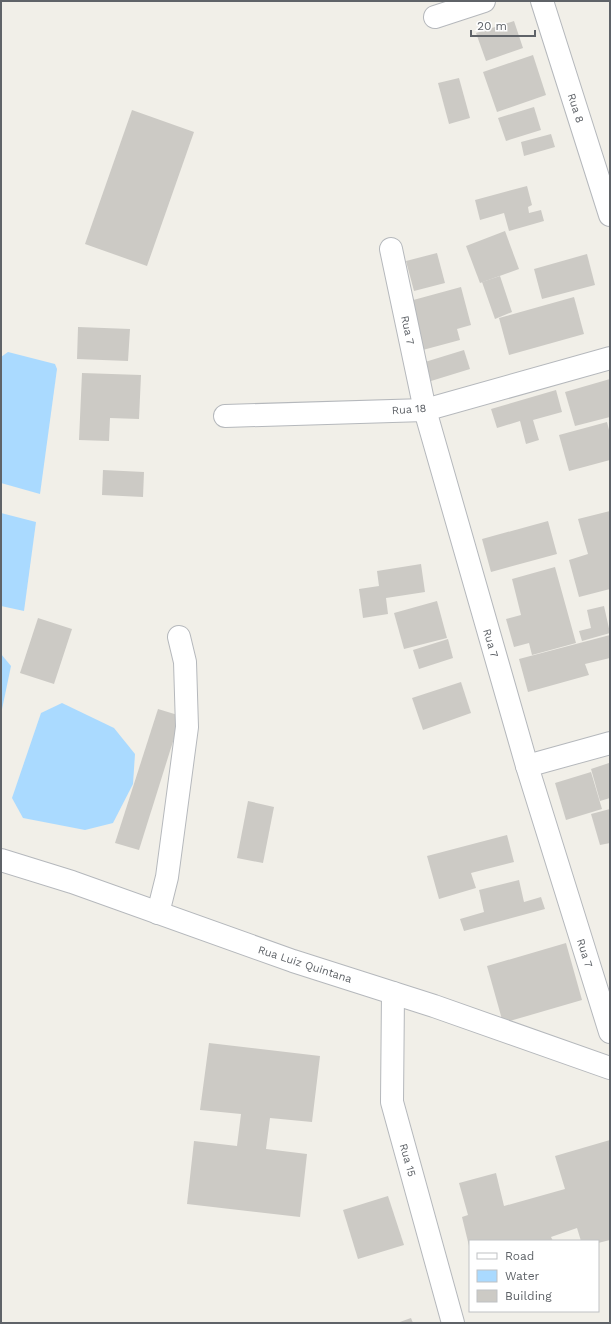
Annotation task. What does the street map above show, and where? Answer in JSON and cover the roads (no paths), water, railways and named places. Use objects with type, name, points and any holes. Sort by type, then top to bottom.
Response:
[{"type":"street","points":[[435,17],[484,1]]},
{"type":"street","name":"Rua 8","points":[[542,1],[610,215]]},
{"type":"street","name":"Rua 7","points":[[392,249],[425,410],[527,766],[610,1032]]},
{"type":"street","name":"Rua 18","points":[[225,416],[425,410],[610,358]]},
{"type":"street","points":[[158,913],[167,877],[187,727],[185,662],[179,637]]},
{"type":"street","points":[[527,766],[610,743]]},
{"type":"street","name":"Rua Luiz Quintana","points":[[1,860],[72,882],[293,961],[434,1006],[610,1068]]},
{"type":"street","name":"Rua 15","points":[[392,993],[392,1102],[453,1323]]},
{"type":"water","points":[[8,352],[55,364],[57,369],[40,494],[1,483],[1,357]]},
{"type":"water","points":[[1,513],[36,522],[24,611],[1,606]]},
{"type":"water","points":[[1,654],[11,666],[1,714]]},
{"type":"water","points":[[62,703],[114,728],[135,754],[133,784],[113,823],[85,830],[23,818],[12,798],[41,713]]}]
